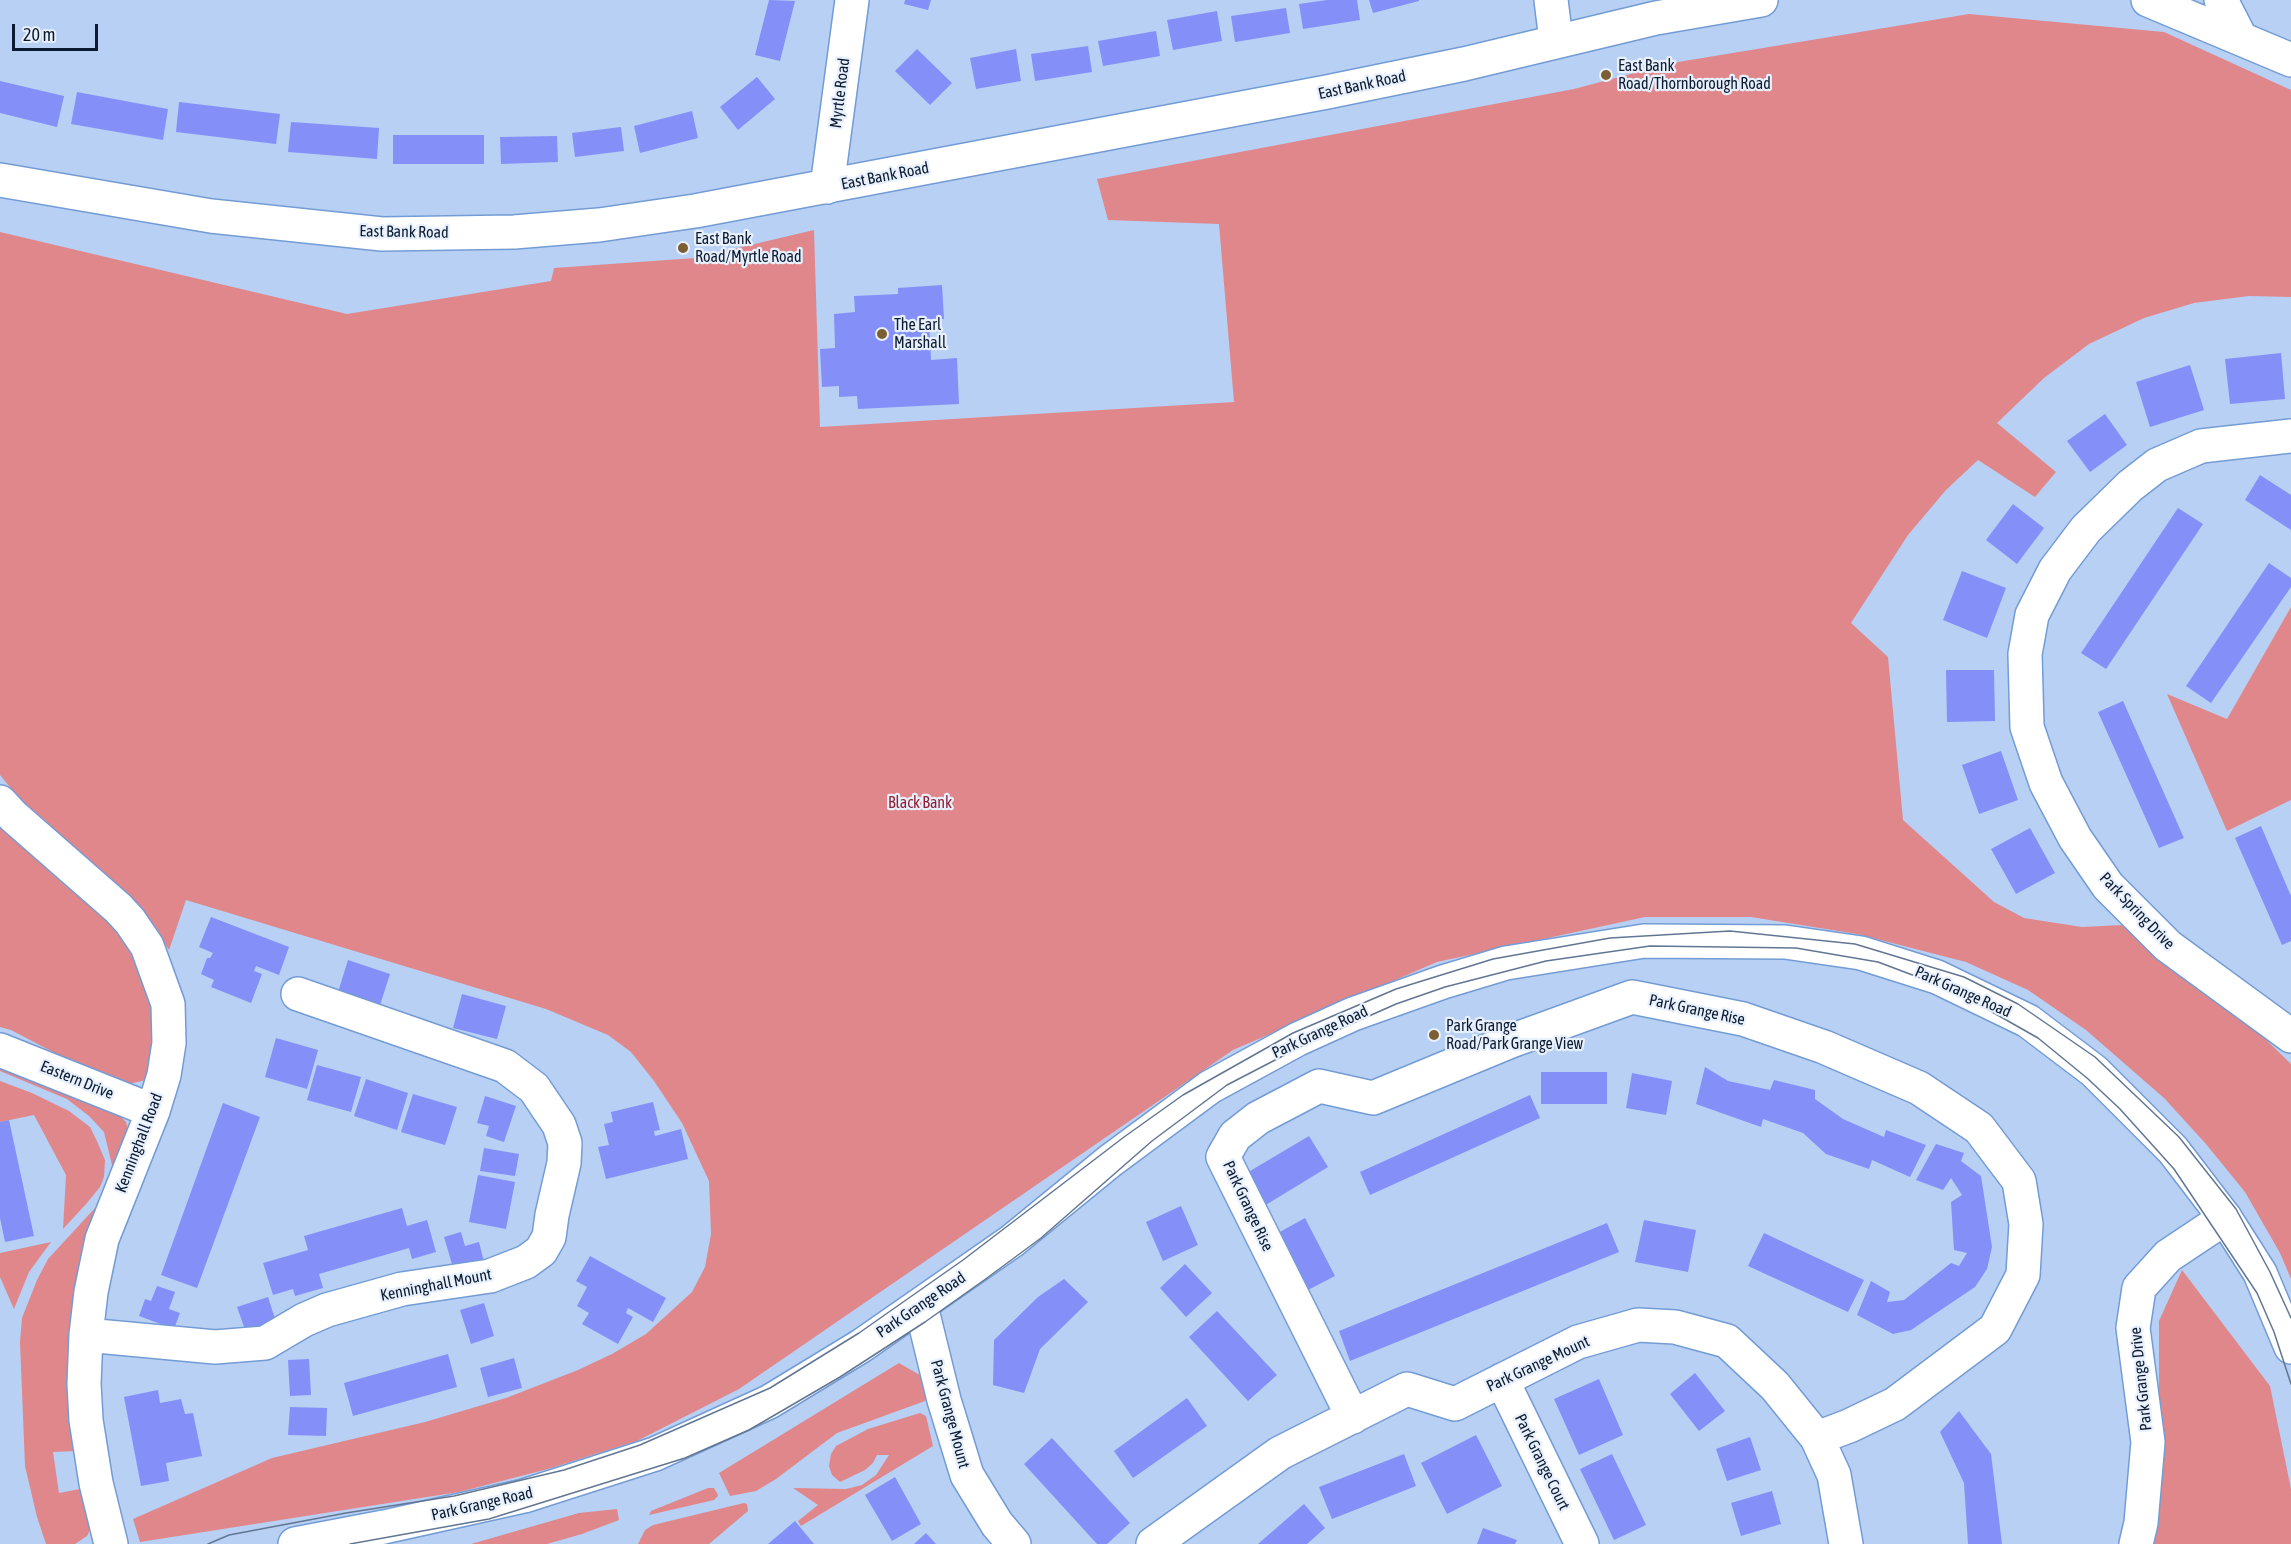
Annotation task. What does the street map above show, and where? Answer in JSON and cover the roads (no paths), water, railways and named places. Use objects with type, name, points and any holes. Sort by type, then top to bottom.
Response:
[{"type":"street","name":"Myrtle Road","points":[[827,187],[852,0]]},
{"type":"street","points":[[1551,0],[1556,40]]},
{"type":"street","name":"East Bank Road","points":[[0,180],[212,216],[382,234],[514,232],[599,225],[827,187],[1326,92],[1464,64],[1556,40],[1656,18],[1761,0]]},
{"type":"street","points":[[2148,0],[2291,60]]},
{"type":"street","points":[[2221,0],[2240,37]]},
{"type":"street","name":"Park Spring Drive","points":[[2291,436],[2200,446],[2157,465],[2130,486],[2086,529],[2055,570],[2032,615],[2025,654],[2027,727],[2046,783],[2076,838],[2108,886],[2168,946],[2291,1036]]},
{"type":"street","name":"Kenninghall Road","points":[[0,802],[118,908],[147,946],[168,1004],[170,1043],[164,1075],[153,1111],[102,1239],[91,1292],[86,1335],[84,1384],[86,1420],[96,1482],[111,1544]]},
{"type":"street","name":"Park Grange Road","points":[[295,1544],[386,1535],[524,1496],[655,1454],[770,1402],[861,1346],[1012,1241],[1110,1161],[1210,1087],[1298,1039],[1387,1002],[1506,963],[1644,941],[1785,942],[1862,952],[1937,977],[2028,1021],[2094,1071],[2174,1150],[2225,1218],[2260,1273],[2291,1347]]},
{"type":"street","name":"Kenninghall Mount","points":[[86,1335],[215,1347],[265,1343],[304,1320],[327,1310],[402,1288],[490,1276],[526,1262],[541,1251],[549,1237],[564,1163],[565,1143],[559,1125],[534,1088],[505,1066],[298,994]]},
{"type":"street","name":"Park Grange Rise","points":[[1353,1417],[1223,1157],[1235,1136],[1258,1118],[1319,1086],[1373,1098],[1511,1041],[1632,997],[1743,1019],[1824,1047],[1919,1088],[1979,1128],[2019,1181],[2026,1224],[2023,1275],[1995,1329],[1895,1404],[1850,1426],[1817,1438]]},
{"type":"street","name":"Eastern Drive","points":[[0,1050],[153,1111]]},
{"type":"street","name":"Park Grange Drive","points":[[2136,1544],[2142,1523],[2148,1442],[2133,1328],[2139,1288],[2168,1256],[2225,1218]]},
{"type":"street","name":"Park Grange Mount","points":[[921,1306],[944,1400],[967,1475],[997,1524],[1014,1544]]},
{"type":"street","name":"Park Grange Mount","points":[[1153,1544],[1280,1453],[1407,1389],[1455,1404],[1578,1342],[1638,1325],[1675,1327],[1727,1341],[1775,1386],[1817,1438],[1833,1475],[1846,1544]]},
{"type":"street","name":"Park Grange Court","points":[[1502,1380],[1582,1544]]},
{"type":"tram line","points":[[208,1544],[229,1535],[454,1496],[564,1470],[640,1445],[770,1388],[859,1333],[963,1260],[1124,1137],[1183,1095],[1293,1033],[1396,989],[1493,959],[1610,938],[1730,931],[1855,944],[1964,977],[2018,1004],[2095,1057],[2179,1137],[2236,1209],[2270,1272],[2291,1318]]},
{"type":"tram line","points":[[350,1544],[489,1519],[685,1458],[749,1430],[840,1377],[925,1322],[987,1278],[1041,1238],[1152,1141],[1227,1085],[1304,1045],[1396,1004],[1445,987],[1546,961],[1650,946],[1796,948],[1878,962],[1931,982],[1978,1004],[2038,1038],[2087,1078],[2120,1109],[2174,1169],[2257,1293],[2274,1332],[2291,1384]]},
{"type":"place","name":"East Bank Road/Thornborough Road","points":[[1606,75]]},
{"type":"place","name":"East Bank Road/Myrtle Road","points":[[683,248]]},
{"type":"place","name":"The Earl Marshall","points":[[882,334]]},
{"type":"place","name":"Park Grange Road/Park Grange View","points":[[1434,1035]]},
{"type":"park label","name":"Black Bank","points":[[920,803]]}]
